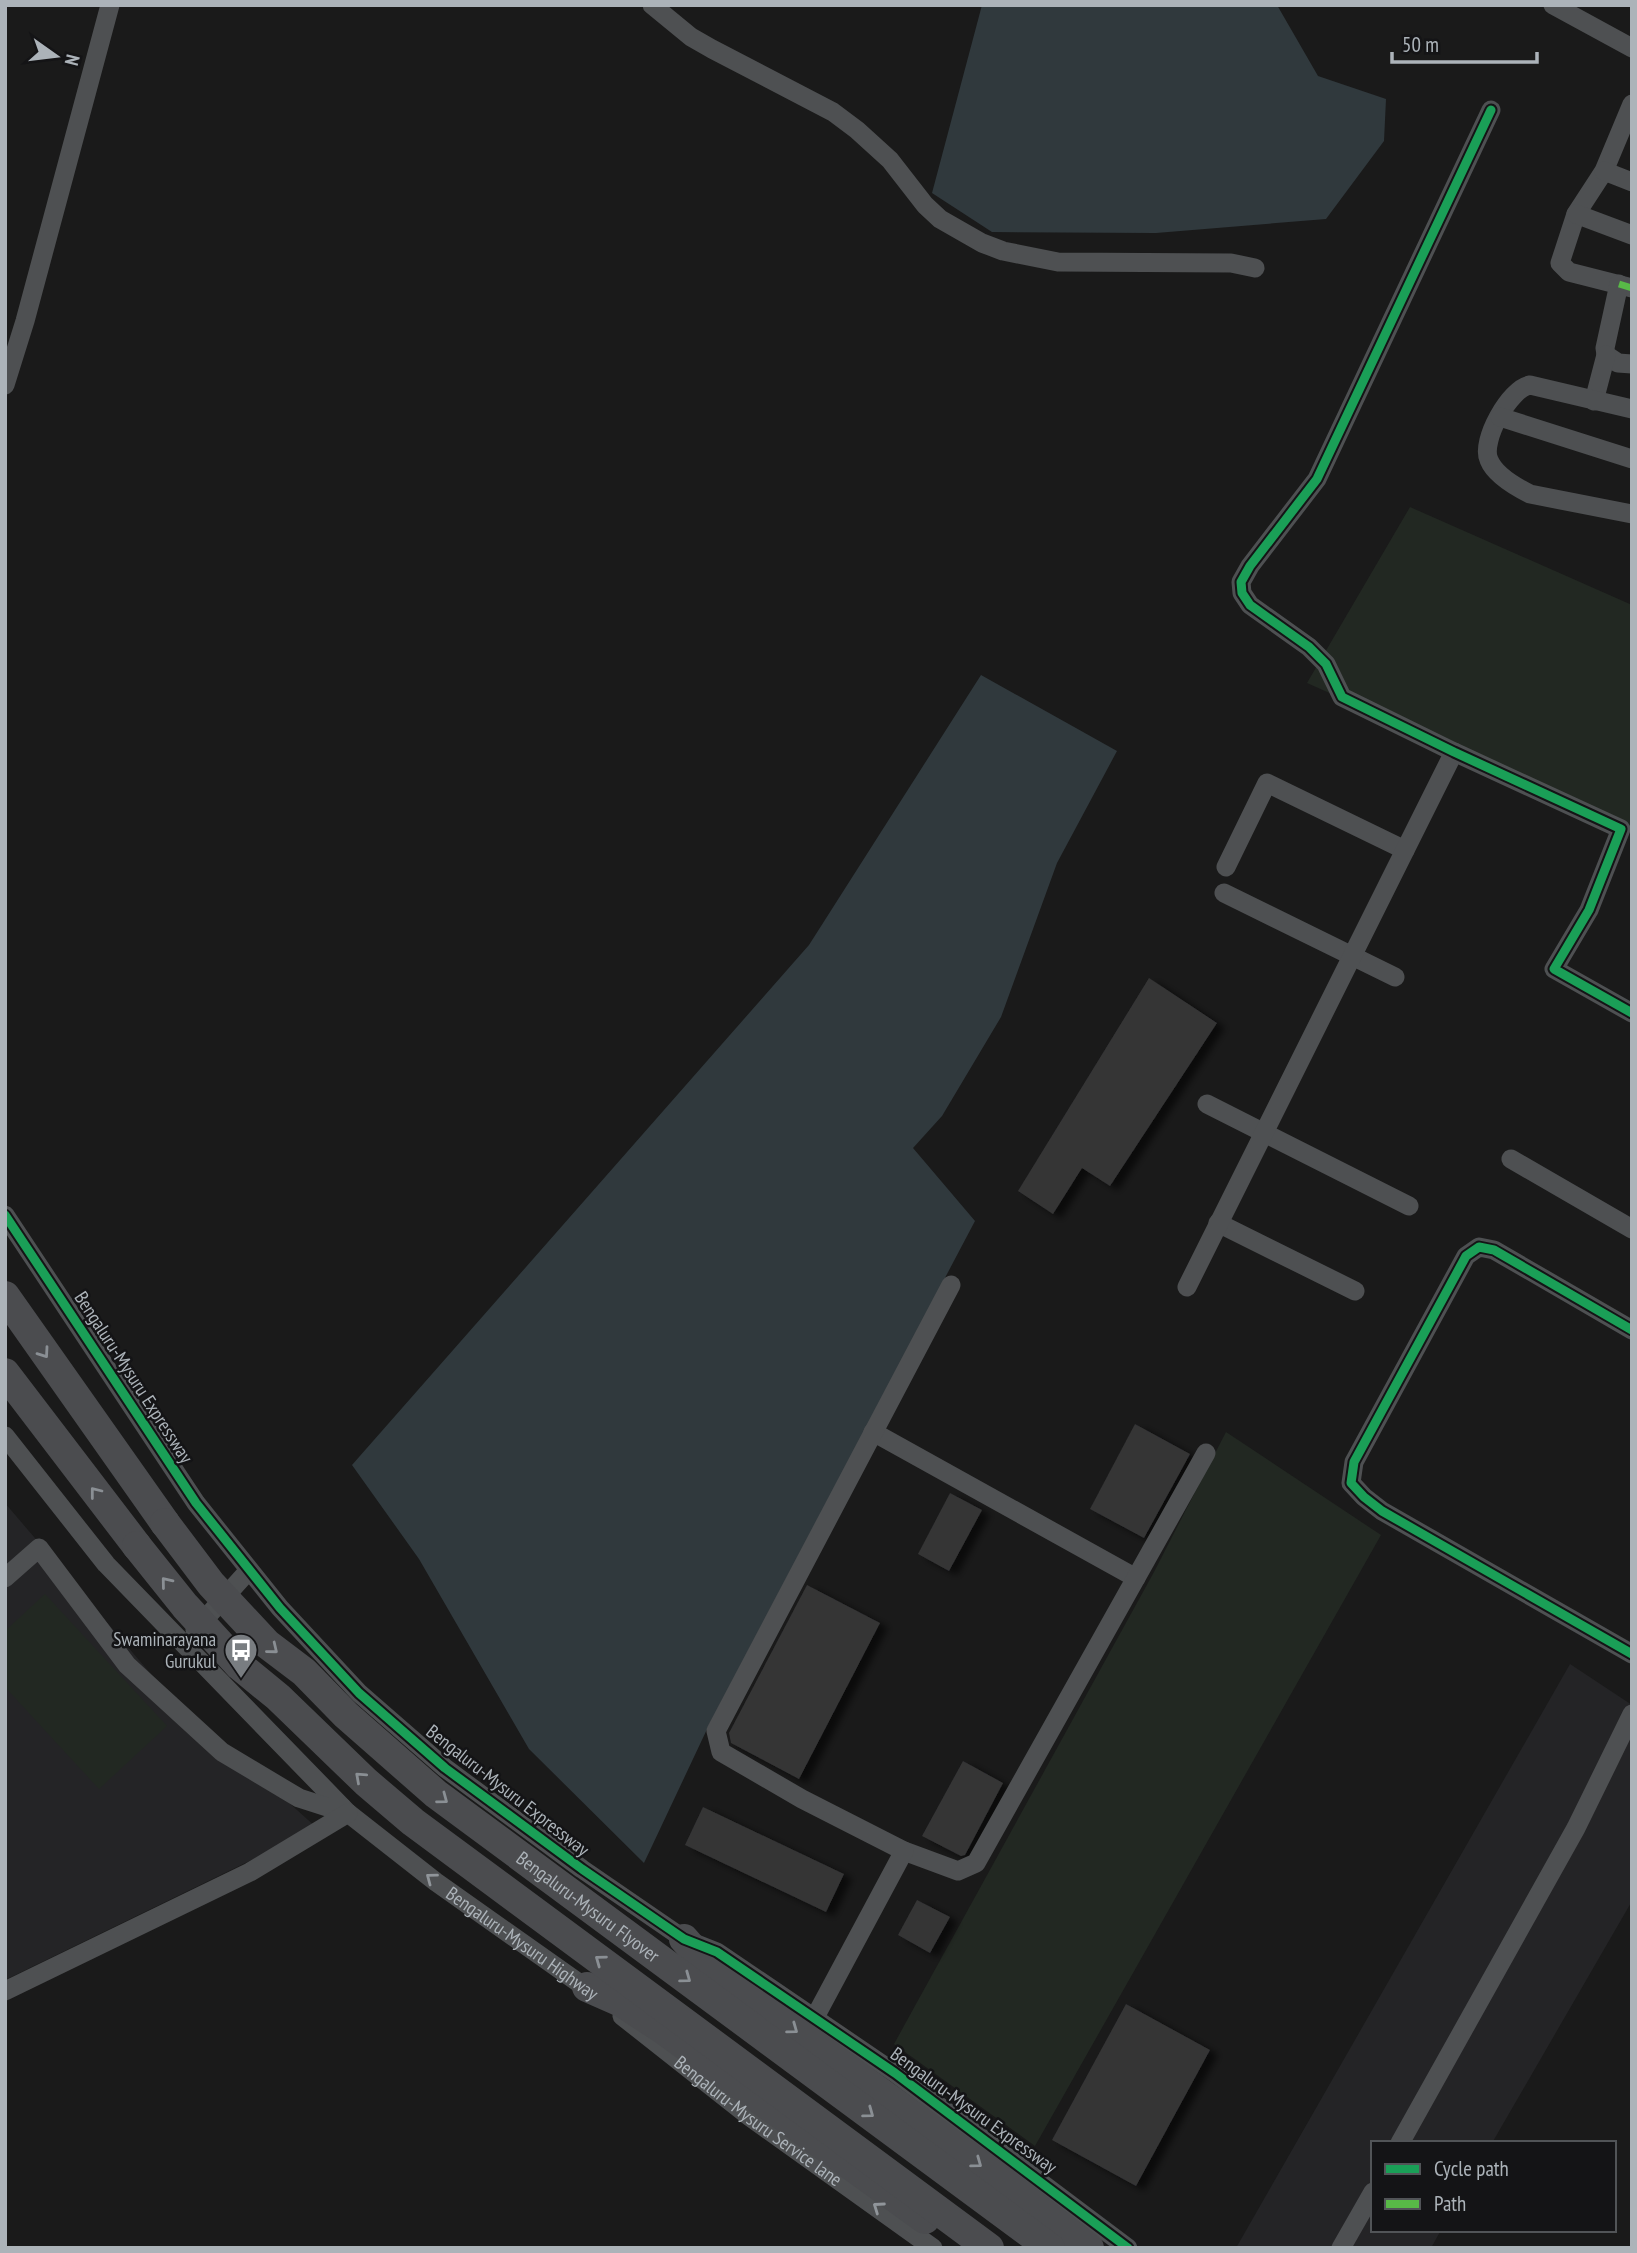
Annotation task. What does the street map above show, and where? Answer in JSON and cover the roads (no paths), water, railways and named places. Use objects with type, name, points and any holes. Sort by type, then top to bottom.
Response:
[{"type":"highway","name":"Bengaluru-Mysuru Flyover","points":[[5,1296],[165,1523],[211,1584],[267,1644],[304,1672],[372,1739],[436,1794],[1050,2248]]},
{"type":"highway","name":"Bengaluru-Mysuru Flyover","points":[[5,1373],[185,1606],[240,1666],[278,1697],[366,1782],[413,1822],[989,2248]]},
{"type":"highway","name":"Bengaluru-Mysuru Expressway","points":[[684,1939],[712,1970],[997,2177],[1089,2248]]},
{"type":"highway","name":"Bengaluru-Mysuru Highway","points":[[587,1987],[621,2003],[664,2030],[965,2248]]},
{"type":"street","points":[[5,385],[25,321],[110,5]]},
{"type":"street","points":[[652,5],[691,37],[712,50],[833,112],[858,130],[890,160],[925,205],[940,219],[982,243],[1003,251],[1058,262],[1231,263],[1255,268]]},
{"type":"street","points":[[1553,5],[1632,48]]},
{"type":"street","points":[[1594,401],[1605,348],[1625,286],[1569,272],[1560,263],[1576,214],[1625,142],[1632,104]]},
{"type":"street","points":[[1491,110],[1317,479],[1250,566],[1241,582],[1242,593],[1250,605],[1309,647],[1326,664],[1342,696],[1454,752],[1621,829],[1589,910],[1554,969],[1632,1013]]},
{"type":"street","points":[[1604,171],[1632,182]]},
{"type":"street","points":[[1576,214],[1632,235]]},
{"type":"street","points":[[1605,355],[1618,363],[1632,364]]},
{"type":"street","points":[[1632,409],[1530,385],[1522,386],[1513,394],[1500,417],[1487,442],[1486,453],[1495,470],[1519,489],[1541,497],[1632,514]]},
{"type":"street","points":[[1500,417],[1632,458]]},
{"type":"street","points":[[1187,1287],[1454,752]]},
{"type":"street","points":[[1226,867],[1268,783],[1405,850]]},
{"type":"street","points":[[1224,893],[1395,977]]},
{"type":"street","points":[[1207,1104],[1409,1206]]},
{"type":"street","points":[[1511,1159],[1632,1229]]},
{"type":"street","name":"Bengaluru-Mysuru Expressway","points":[[5,1215],[196,1503],[280,1608],[359,1693],[445,1768],[582,1869],[684,1939],[717,1952],[895,2073],[1128,2248]]},
{"type":"street","points":[[1218,1223],[1355,1291]]},
{"type":"street","points":[[1632,1330],[1494,1250],[1479,1247],[1466,1256],[1360,1450],[1354,1462],[1351,1483],[1382,1511],[1632,1654]]},
{"type":"street","points":[[951,1285],[716,1731],[721,1752],[802,1799],[904,1851],[958,1871],[976,1863],[1206,1453]]},
{"type":"street","points":[[873,1432],[1136,1578]]},
{"type":"street","points":[[5,1436],[106,1564],[183,1644],[249,1570]]},
{"type":"street","points":[[5,1578],[39,1548],[127,1665],[222,1752],[299,1798],[345,1810]]},
{"type":"street","name":"Bengaluru-Mysuru Highway","points":[[183,1644],[345,1810],[436,1882],[587,1987]]},
{"type":"street","points":[[1401,2141],[1576,1828],[1632,1714]]},
{"type":"street","points":[[5,1991],[250,1872],[345,1810]]},
{"type":"street","points":[[814,2019],[904,1851]]},
{"type":"street","name":"Bengaluru-Mysuru Service lane","points":[[587,1987],[652,2042],[750,2117],[933,2248]]},
{"type":"street","points":[[1341,2248],[1371,2196]]},
{"type":"place","name":"Swaminarayana Gurukul","points":[[241,1680]]}]
